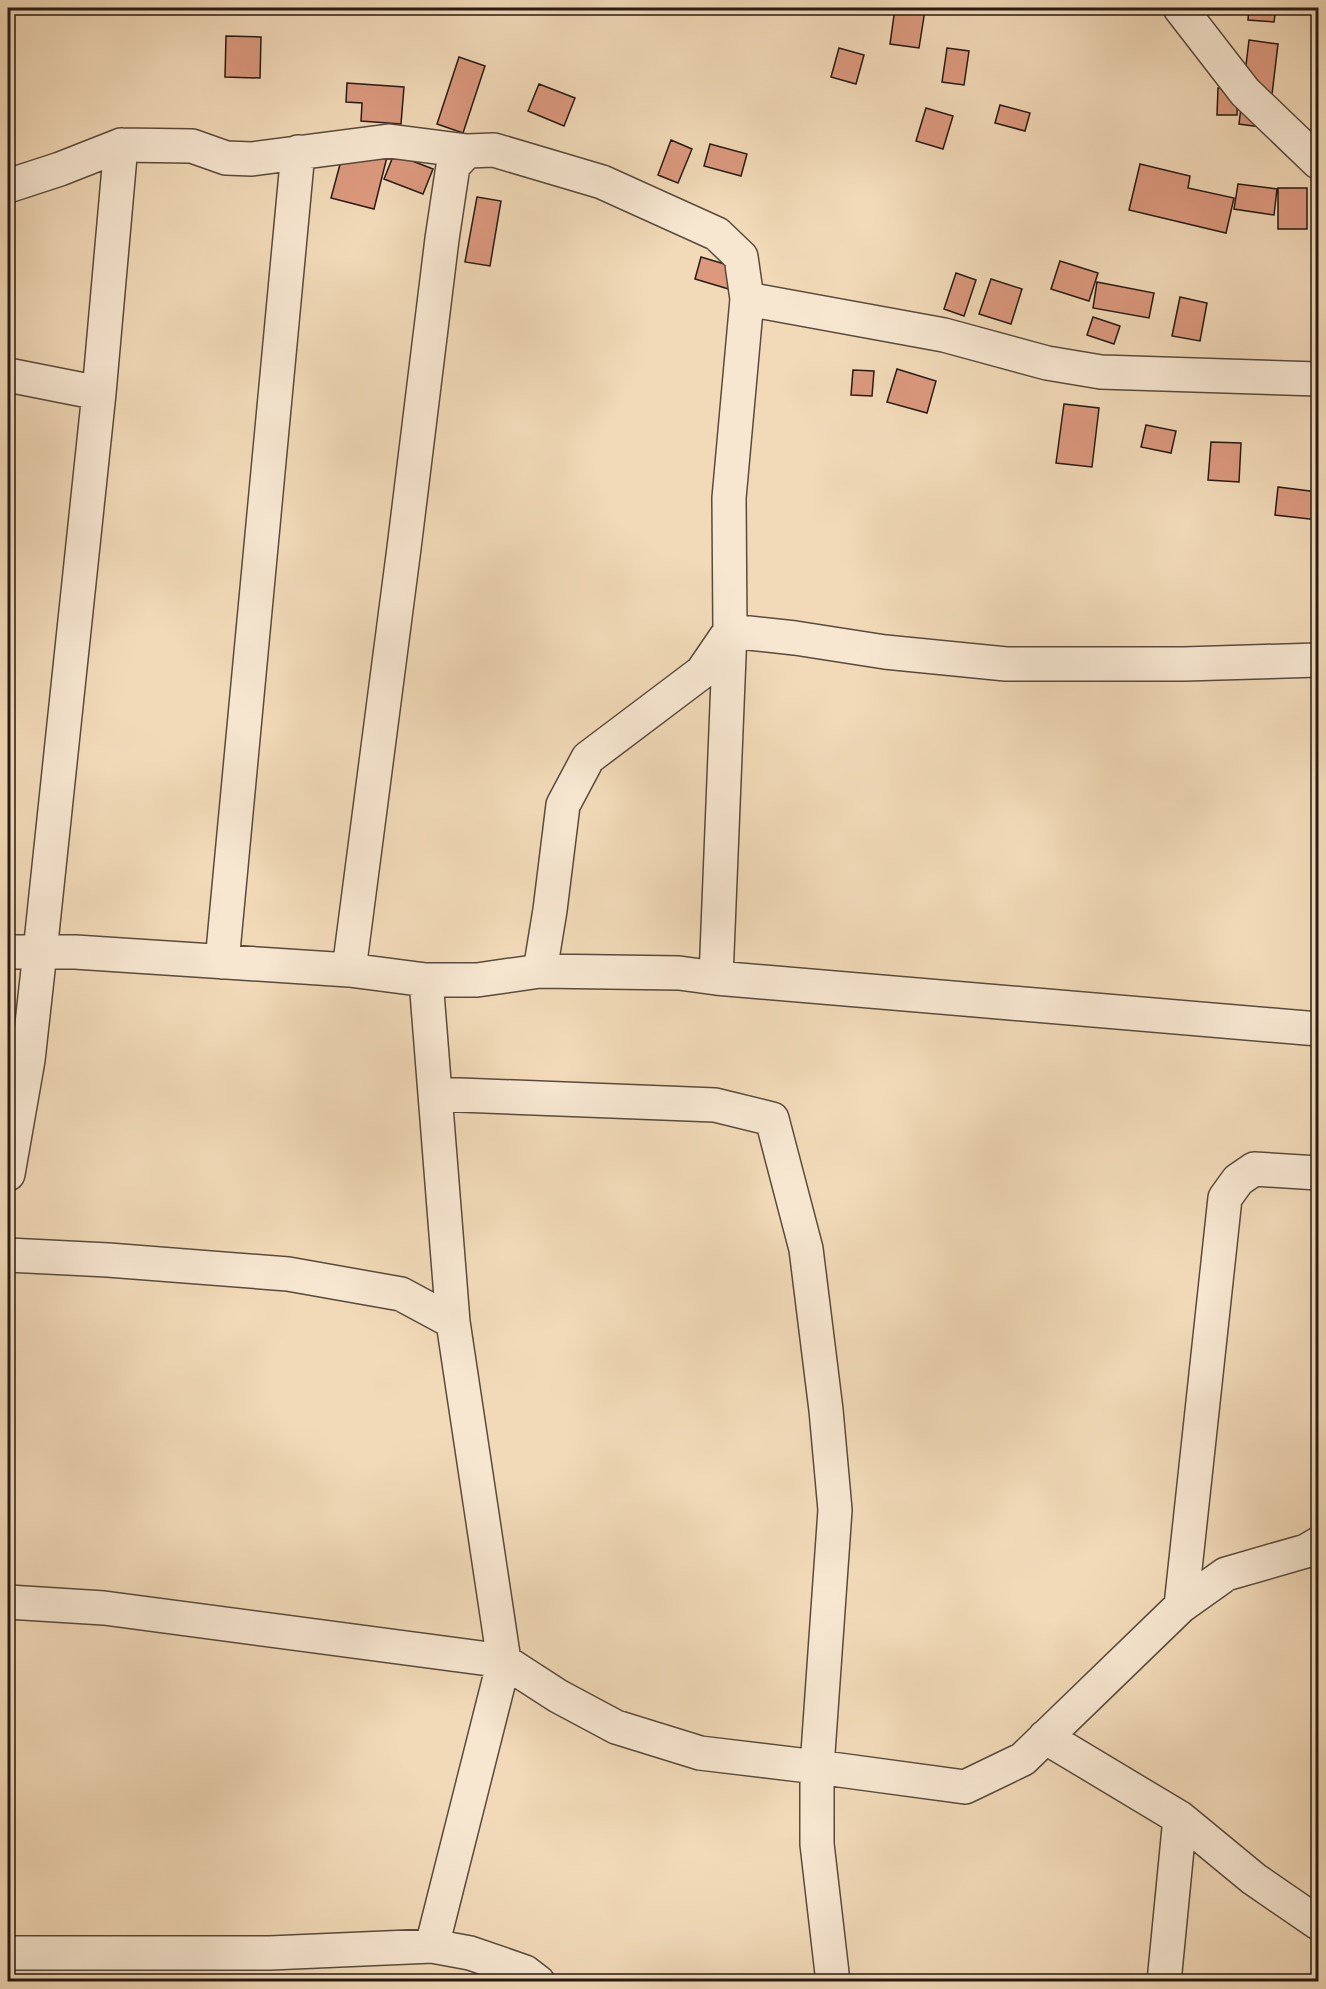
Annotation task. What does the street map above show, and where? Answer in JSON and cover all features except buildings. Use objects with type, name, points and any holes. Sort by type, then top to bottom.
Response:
[{"type":"street","points":[[1180,8],[1245,92],[1318,162]]},
{"type":"street","points":[[8,186],[121,145],[192,146],[226,158],[252,159],[389,141],[467,152],[494,150],[602,182],[717,234],[741,257],[747,299],[729,498],[730,631],[716,978]]},
{"type":"street","points":[[8,1174],[28,1060],[40,952],[99,393],[121,145]]},
{"type":"street","points":[[222,962],[298,152]]},
{"type":"street","points":[[349,970],[442,239],[453,166],[467,152]]},
{"type":"street","points":[[747,299],[944,335],[1047,363],[1101,372],[1318,379]]},
{"type":"street","points":[[8,375],[99,393]]},
{"type":"street","points":[[730,631],[885,652],[1006,664],[1184,664],[1318,660]]},
{"type":"street","points":[[540,971],[563,805],[588,758],[702,672],[730,631]]},
{"type":"street","points":[[8,952],[75,952],[349,970],[426,980],[477,980],[540,971],[679,973],[1318,1029]]},
{"type":"street","points":[[426,980],[453,1322],[504,1661],[432,1946]]},
{"type":"street","points":[[435,1094],[715,1105],[772,1119],[806,1249],[826,1410],[835,1510],[817,1767],[817,1844],[834,1982]]},
{"type":"street","points":[[1181,1606],[1225,1198],[1238,1180],[1254,1169],[1318,1173]]},
{"type":"street","points":[[8,1255],[288,1274],[401,1294],[453,1322]]},
{"type":"street","points":[[8,1607],[104,1608],[504,1661],[558,1696],[616,1727],[700,1753],[965,1787],[1023,1759],[1181,1606],[1226,1575],[1306,1551],[1318,1544]]},
{"type":"street","points":[[1045,1737],[1180,1818],[1254,1878],[1318,1923]]},
{"type":"street","points":[[1164,1982],[1180,1818]]},
{"type":"street","points":[[8,1953],[270,1953],[432,1946],[470,1967],[525,1972],[538,1982]]}]
